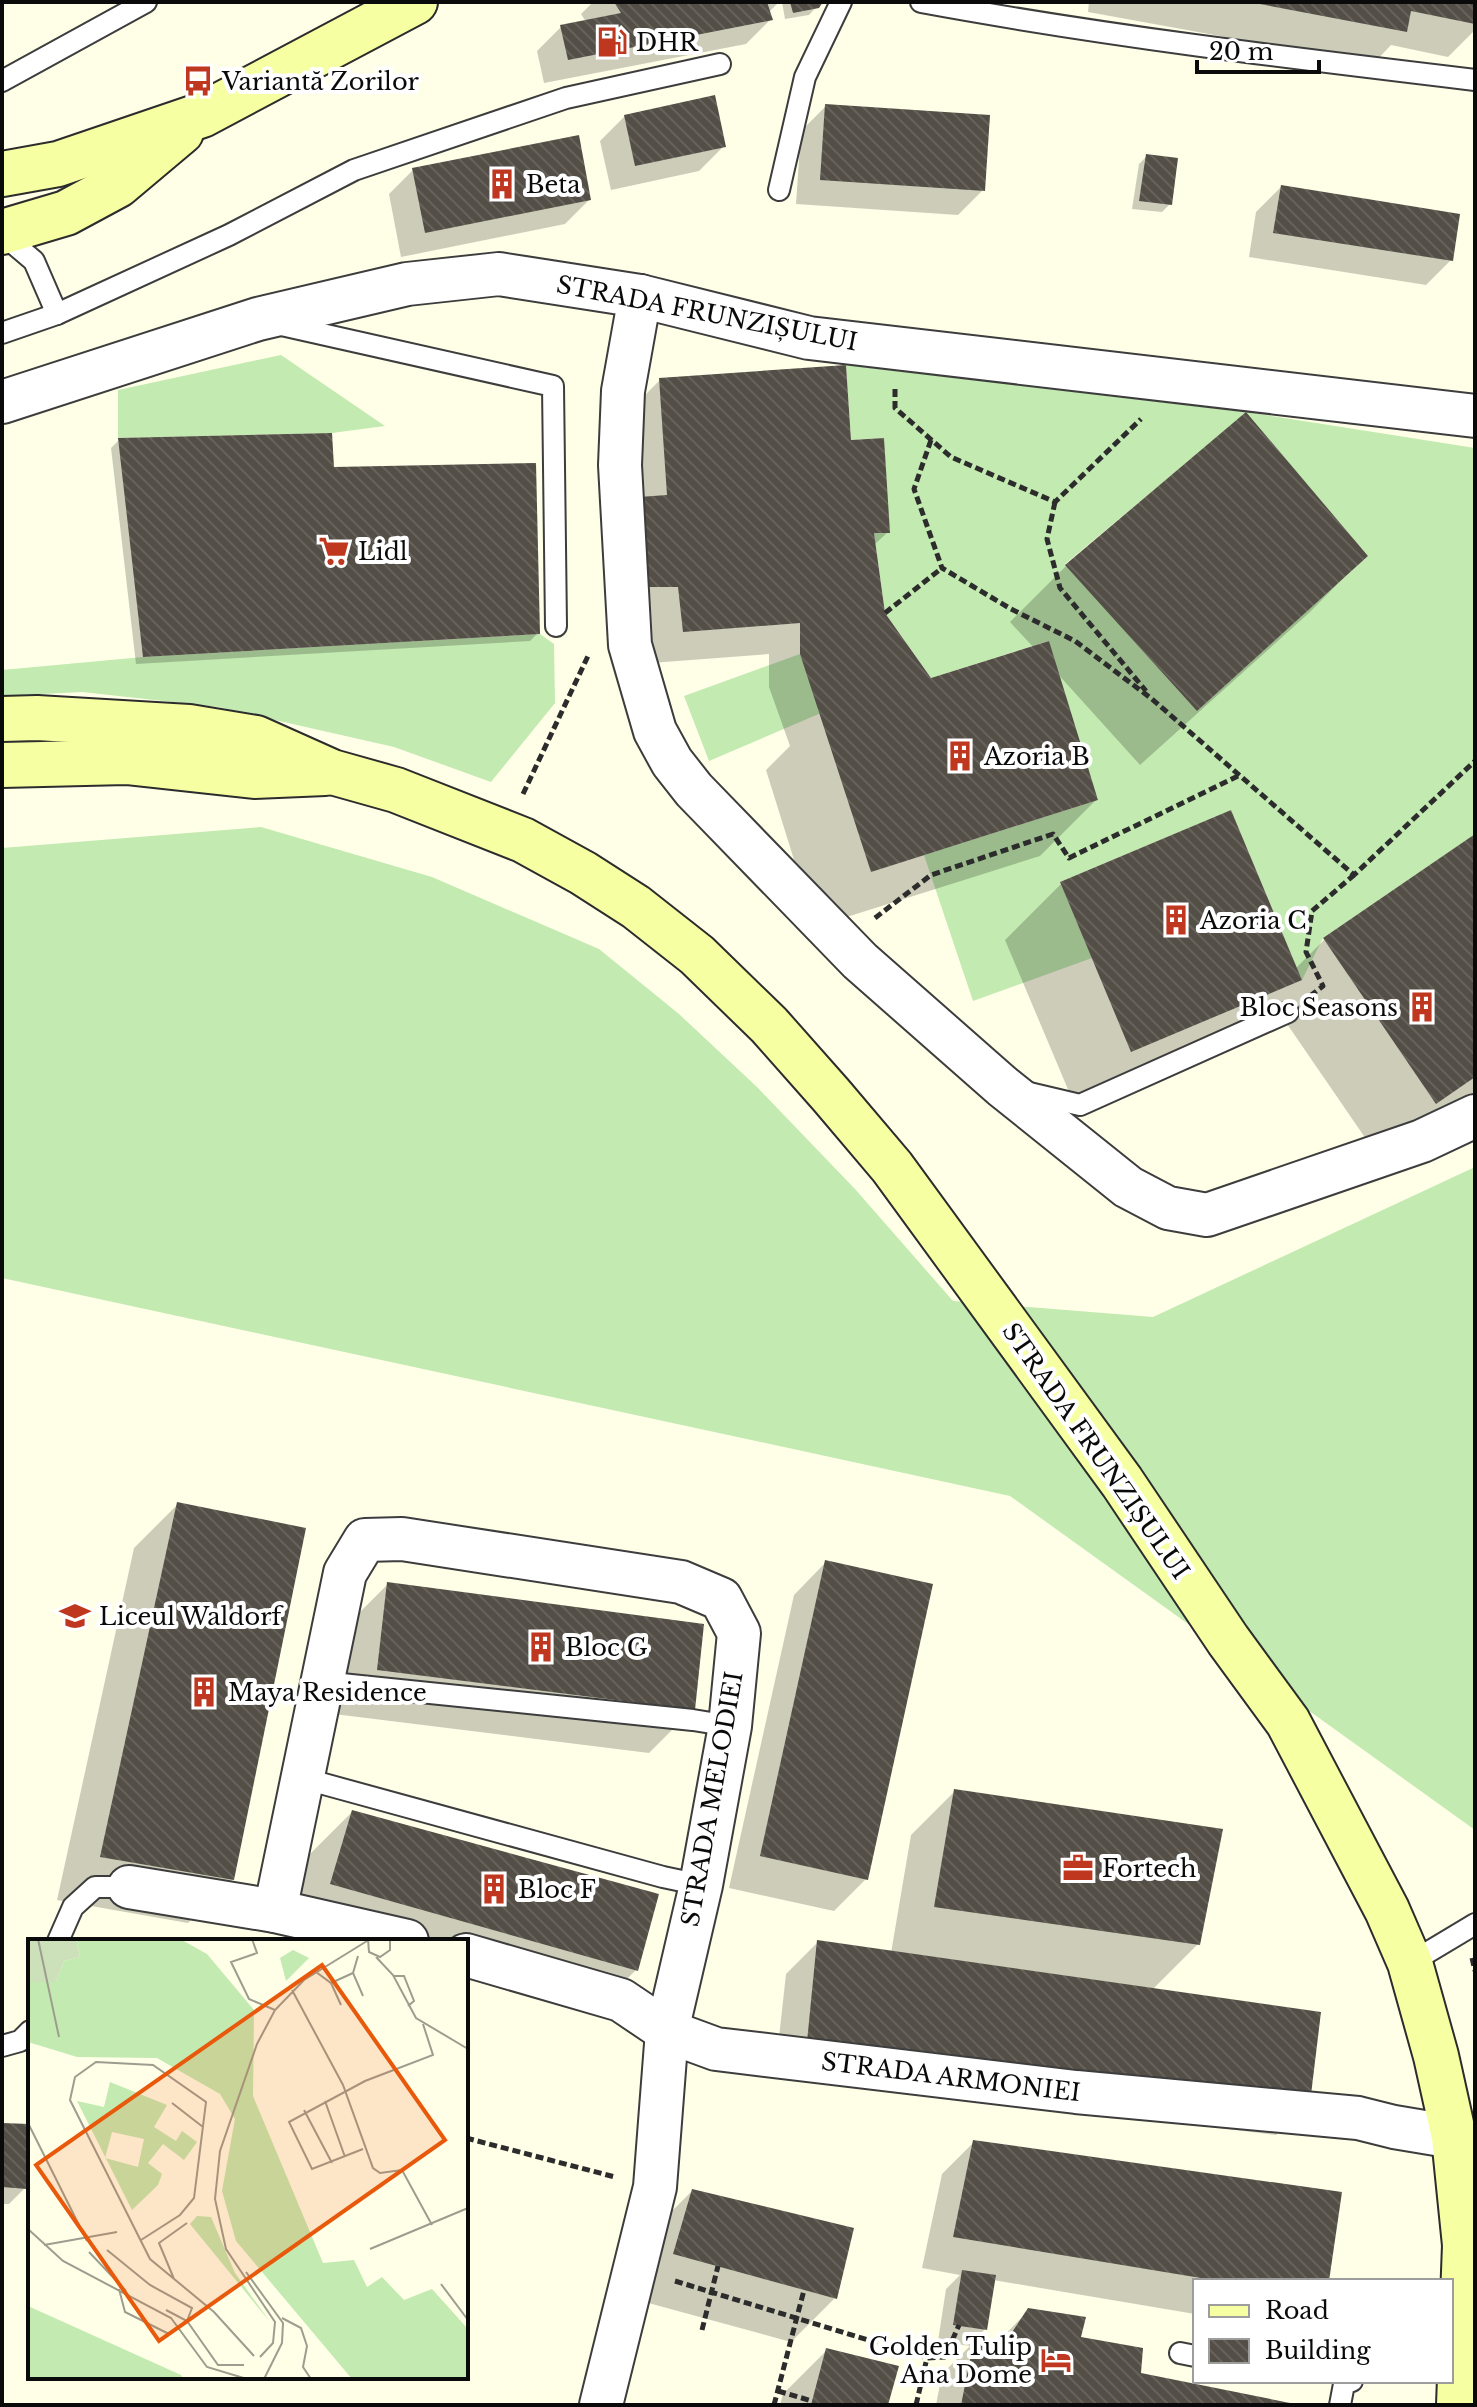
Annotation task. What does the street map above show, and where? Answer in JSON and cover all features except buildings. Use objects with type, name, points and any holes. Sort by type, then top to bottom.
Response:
[{"type":"main road","points":[[2,174],[58,164],[202,115],[418,3]]},
{"type":"main road","points":[[2,233],[66,213],[118,185],[202,115]]},
{"type":"main road","name":"STRADA FRUNZIȘULUI","points":[[2,719],[37,718],[189,727],[256,738],[332,772],[396,790],[523,840],[636,907],[697,955],[769,1025],[892,1167],[1122,1482],[1228,1640],[1288,1722],[1387,1910],[1410,1963],[1436,2056],[1454,2137],[1465,2245],[1456,2344],[1459,2405]]},
{"type":"main road","name":"STRADA FRUNZIȘULUI","points":[[2,765],[126,762],[254,776],[332,772]]},
{"type":"street","name":"STRADA FRUNZIȘULUI","points":[[2,402],[258,319],[407,284],[499,274],[640,296],[809,338],[1475,416]]},
{"type":"street","points":[[640,296],[623,391],[620,465],[630,645],[645,700],[655,731],[672,762],[694,790],[842,943],[1002,1086],[1128,1187],[1168,1208],[1207,1215],[1422,1141],[1475,1116]]},
{"type":"street","name":"STRADA MELODIEI","points":[[275,1911],[345,1573],[365,1540],[402,1539],[681,1582],[721,1599],[739,1633],[730,1726],[701,1885],[667,2031],[655,2187],[601,2405]]},
{"type":"street","points":[[129,1887],[275,1911],[398,1939]]},
{"type":"street","name":"STRADA ARMONIEI","points":[[468,1956],[621,2000],[667,2031],[716,2049],[1076,2092],[1358,2118],[1454,2137]]},
{"type":"lane","points":[[2,81],[146,2]]},
{"type":"lane","points":[[779,190],[805,77],[841,2]]},
{"type":"lane","points":[[921,2],[1234,51],[1475,80]]},
{"type":"lane","points":[[2,333],[57,314],[229,235],[354,170],[566,98],[720,64]]},
{"type":"lane","points":[[2,233],[34,261],[57,314]]},
{"type":"lane","points":[[258,319],[553,386],[556,626]]},
{"type":"lane","points":[[1002,1086],[1080,1105],[1288,1012]]},
{"type":"lane","points":[[322,1682],[730,1726]]},
{"type":"lane","points":[[302,1778],[701,1885]]},
{"type":"lane","points":[[59,1939],[73,1907],[95,1887],[129,1887]]},
{"type":"lane","points":[[1410,1963],[1475,1924]]},
{"type":"lane","points":[[2,2046],[20,2041],[28,2033]]},
{"type":"lane","points":[[1340,2405],[1342,2383]]},
{"type":"path","points":[[899,349],[894,371],[895,408],[951,457],[1055,502]]},
{"type":"path","points":[[1152,699],[1060,588],[1047,539],[1055,502],[1179,382]]},
{"type":"path","points":[[931,440],[914,489],[942,568],[1011,609],[1075,641],[1152,699],[1354,875]]},
{"type":"path","points":[[885,613],[942,568]]},
{"type":"path","points":[[523,794],[592,648]]},
{"type":"path","points":[[1288,1012],[1323,986],[1306,952],[1312,911],[1475,761]]},
{"type":"path","points":[[842,943],[931,875],[1053,834],[1069,858],[1240,775]]},
{"type":"path","points":[[468,2139],[655,2187]]},
{"type":"path","points":[[702,2330],[718,2266]]},
{"type":"path","points":[[636,2268],[927,2358],[945,2357],[959,2325]]},
{"type":"path","points":[[774,2405],[804,2290]]},
{"type":"path","points":[[916,2405],[927,2358]]},
{"type":"path","points":[[778,2391],[812,2401]]},
{"type":"green space","points":[[281,355],[385,426],[332,433],[118,438],[118,390]]},
{"type":"green space","points":[[846,365],[1246,412],[1475,448],[1475,834],[1323,938],[1302,980],[1231,810],[1060,882],[1092,958],[973,1001],[924,855],[1098,800],[1048,641],[931,678],[885,613],[874,533],[889,533],[884,438],[851,440]],"holes":[[[1246,413],[1368,556],[1197,710],[1065,564]]]},
{"type":"green space","points":[[540,634],[554,644],[555,703],[491,782],[394,747],[218,707],[82,692],[2,696],[2,670],[143,657]]},
{"type":"green space","points":[[800,654],[821,713],[709,761],[684,696]]},
{"type":"green space","points":[[261,827],[432,877],[599,949],[679,1014],[757,1087],[855,1189],[953,1301],[1153,1317],[1475,1167],[1475,1830],[1010,1496],[2,1278],[2,848]]},
{"type":"place","name":"DHR","points":[[612,42]]},
{"type":"place","name":"Variantă Zorilor","points":[[198,81]]},
{"type":"place","name":"Beta","points":[[502,184]]},
{"type":"place","name":"Lidl","points":[[334,551]]},
{"type":"place","name":"Azoria B","points":[[960,756]]},
{"type":"place","name":"Azoria C","points":[[1176,920]]},
{"type":"place","name":"Bloc Seasons","points":[[1422,1007]]},
{"type":"place","name":"Liceul Waldorf","points":[[75,1616]]},
{"type":"place","name":"Bloc G","points":[[541,1647]]},
{"type":"place","name":"Maya Residence","points":[[204,1692]]},
{"type":"place","name":"Fortech","points":[[1078,1868]]},
{"type":"place","name":"Bloc F","points":[[494,1889]]},
{"type":"place","name":"Golden Tulip Ana Dome","points":[[1056,2360]]}]
